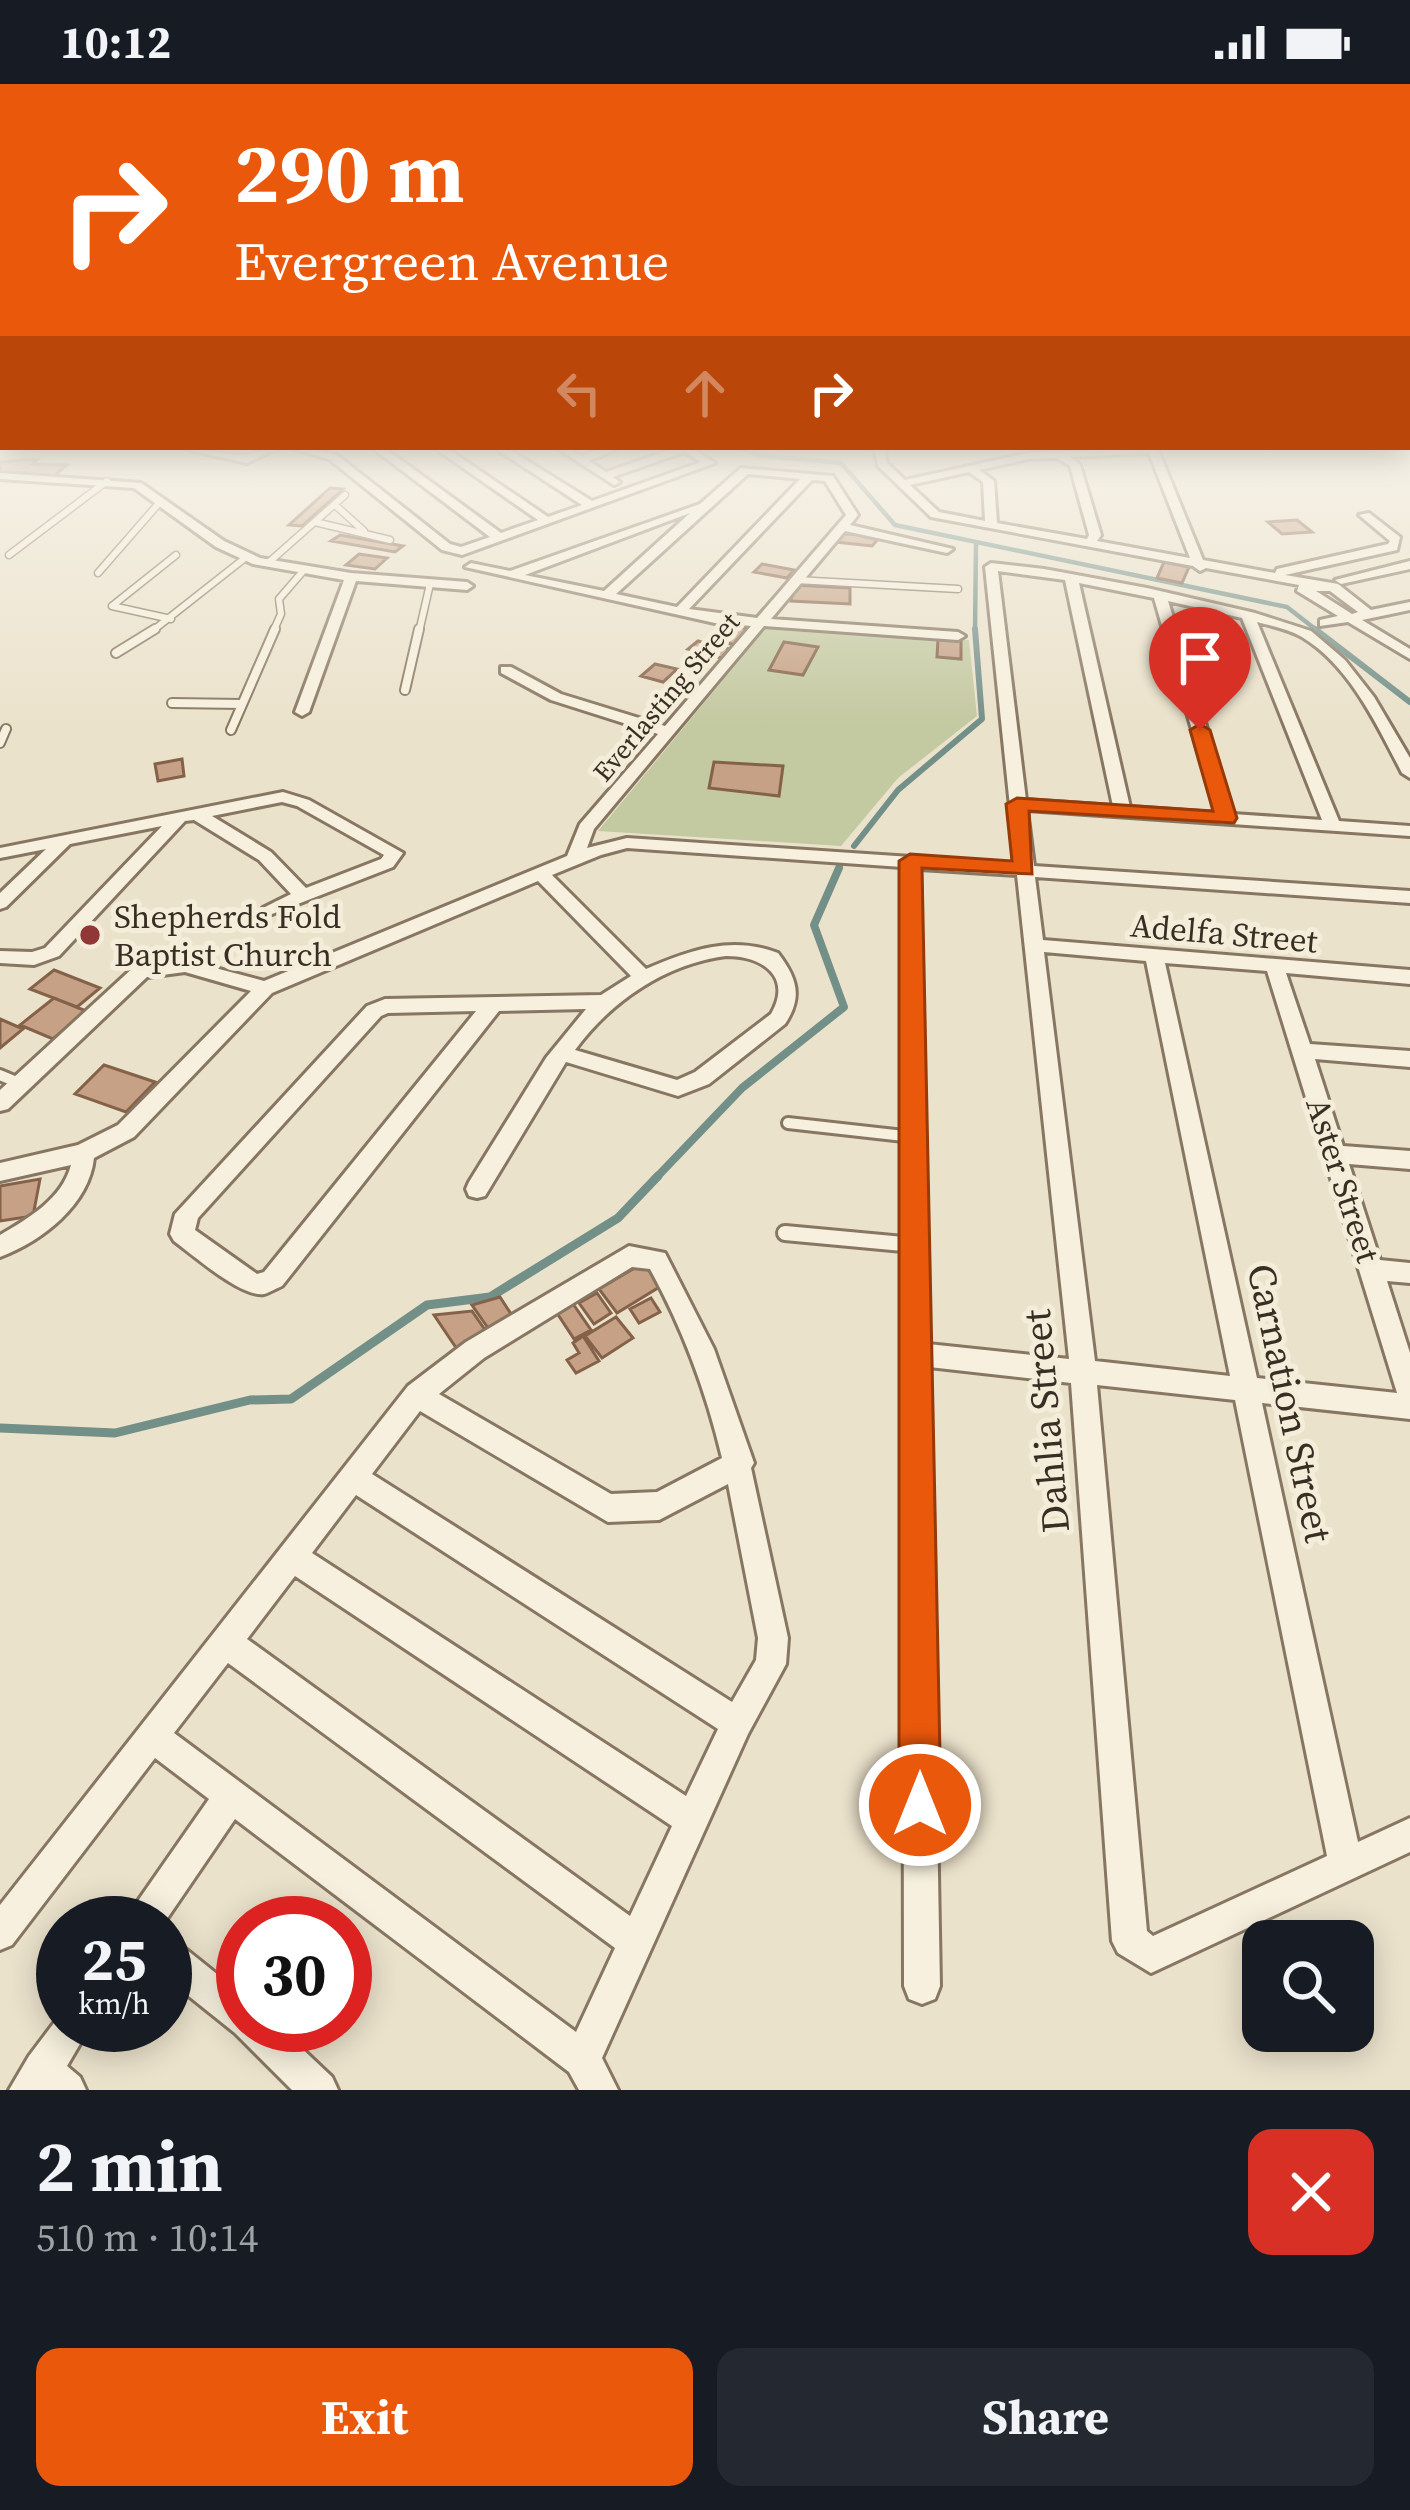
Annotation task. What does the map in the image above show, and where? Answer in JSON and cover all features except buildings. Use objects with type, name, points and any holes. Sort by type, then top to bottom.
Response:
[{"type":"street","points":[[216,539],[245,558],[304,570],[467,586]]},
{"type":"street","points":[[436,539],[446,547],[470,549],[501,539]]},
{"type":"street","points":[[512,575],[610,539]]},
{"type":"street","points":[[607,596],[668,539]]},
{"type":"street","points":[[680,611],[750,539]]},
{"type":"street","name":"Everlasting Street","points":[[574,860],[586,828],[832,539]]},
{"type":"street","points":[[910,539],[947,549]]},
{"type":"street","points":[[1059,539],[1308,586],[1362,615],[1407,651]]},
{"type":"street","points":[[1089,545],[1093,539]]},
{"type":"street","points":[[1189,539],[1200,567]]},
{"type":"street","points":[[1263,577],[1393,547],[1394,539]]},
{"type":"street","name":"Dahlia Street","points":[[1071,577],[1007,564],[991,567],[1083,1372],[1130,1941],[1151,1954],[1346,1864]]},
{"type":"street","points":[[1341,580],[1410,565]]},
{"type":"street","points":[[471,567],[759,624],[958,636]]},
{"type":"street","points":[[302,712],[351,577]]},
{"type":"street","points":[[1124,812],[1071,577],[1304,632],[1370,698],[1410,773]]},
{"type":"street","points":[[1160,597],[1226,818]]},
{"type":"street","points":[[1325,622],[1410,606]]},
{"type":"street","points":[[1248,616],[1333,826]]},
{"type":"street","points":[[506,670],[556,697],[668,732]]},
{"type":"street","points":[[0,854],[283,797],[303,803],[394,853],[387,863],[272,908]]},
{"type":"street","points":[[1017,804],[1410,831]]},
{"type":"street","points":[[188,814],[265,856],[303,896]]},
{"type":"street","points":[[0,957],[34,959],[52,952],[188,814]]},
{"type":"street","points":[[0,903],[65,840]]},
{"type":"street","points":[[0,1172],[83,1153],[140,1120],[265,988],[613,846],[646,843],[1410,897]]},
{"type":"street","points":[[910,861],[922,1986]]},
{"type":"street","points":[[542,874],[644,977]]},
{"type":"street","name":"Adelfa Street","points":[[1033,945],[1410,977]]},
{"type":"street","points":[[477,1190],[564,1054],[606,1002],[644,977],[715,951],[759,951],[779,967],[790,997],[778,1018],[702,1078],[678,1088],[564,1054]]},
{"type":"street","name":"Carnation Street","points":[[1155,958],[1346,1864]]},
{"type":"street","points":[[0,1102],[9,1079],[142,971],[185,966],[265,988]]},
{"type":"street","name":"Aster Street","points":[[1275,967],[1410,1394]]},
{"type":"street","points":[[494,1003],[273,1279],[260,1286],[250,1282],[182,1234],[188,1214],[374,1011],[494,1003],[606,1002]]},
{"type":"street","points":[[1301,1051],[1410,1060]]},
{"type":"street","points":[[0,1247],[67,1198],[83,1165],[83,1153]]},
{"type":"street","points":[[1334,1154],[1410,1160]]},
{"type":"street","points":[[0,1933],[152,1736],[227,1643],[417,1395],[494,1338],[629,1256],[657,1260],[687,1307],[740,1463],[773,1638],[771,1664],[737,1723],[638,1943],[595,2082],[152,1736]]},
{"type":"street","points":[[1371,1269],[1410,1273]]},
{"type":"street","points":[[915,1354],[1410,1407]]},
{"type":"street","points":[[417,1395],[608,1508],[659,1506],[740,1463]]},
{"type":"street","points":[[352,1477],[737,1723]]},
{"type":"street","points":[[290,1556],[693,1820]]},
{"type":"street","points":[[227,1643],[638,1943]]},
{"type":"street","points":[[162,1896],[230,1797]]},
{"type":"street","points":[[1346,1864],[1410,1835]]},
{"type":"street","points":[[192,1976],[216,1996]]},
{"type":"street","points":[[45,2083],[60,2052]]},
{"type":"street","points":[[279,2052],[319,2090]]},
{"type":"lane","points":[[9,555],[31,539]]},
{"type":"lane","points":[[98,572],[128,539]]},
{"type":"lane","points":[[268,563],[296,539]]},
{"type":"lane","points":[[385,539],[390,540]]},
{"type":"lane","points":[[171,619],[112,606],[176,555]]},
{"type":"lane","points":[[116,653],[171,619],[245,558]]},
{"type":"lane","points":[[231,730],[281,614],[279,598],[304,570]]},
{"type":"lane","points":[[796,580],[958,589]]},
{"type":"lane","points":[[404,690],[430,584]]},
{"type":"lane","points":[[172,703],[242,704]]},
{"type":"lane","points":[[0,743],[6,730]]},
{"type":"lane","points":[[788,1124],[913,1137]]},
{"type":"lane","points":[[785,1232],[914,1245]]},
{"type":"green space","points":[[766,628],[969,640],[977,716],[898,778],[841,846],[598,831]]},
{"type":"waterway","points":[[960,539],[1287,607],[1319,632]]},
{"type":"waterway","points":[[975,629],[976,543]]},
{"type":"waterway","points":[[854,846],[898,790],[982,719],[975,629]]},
{"type":"waterway","points":[[1315,629],[1410,702]]},
{"type":"waterway","points":[[655,1179],[742,1088],[844,1007],[814,925],[839,868]]},
{"type":"waterway","points":[[0,1428],[115,1433],[250,1400],[291,1399],[427,1305],[490,1297],[618,1218],[658,1176]]},
{"type":"place","name":"Shepherds Fold Baptist Church","points":[[90,935]]},
{"type":"route","points":[[920,1805],[910,861],[1024,869],[1017,804],[1226,818],[1200,730]]}]
